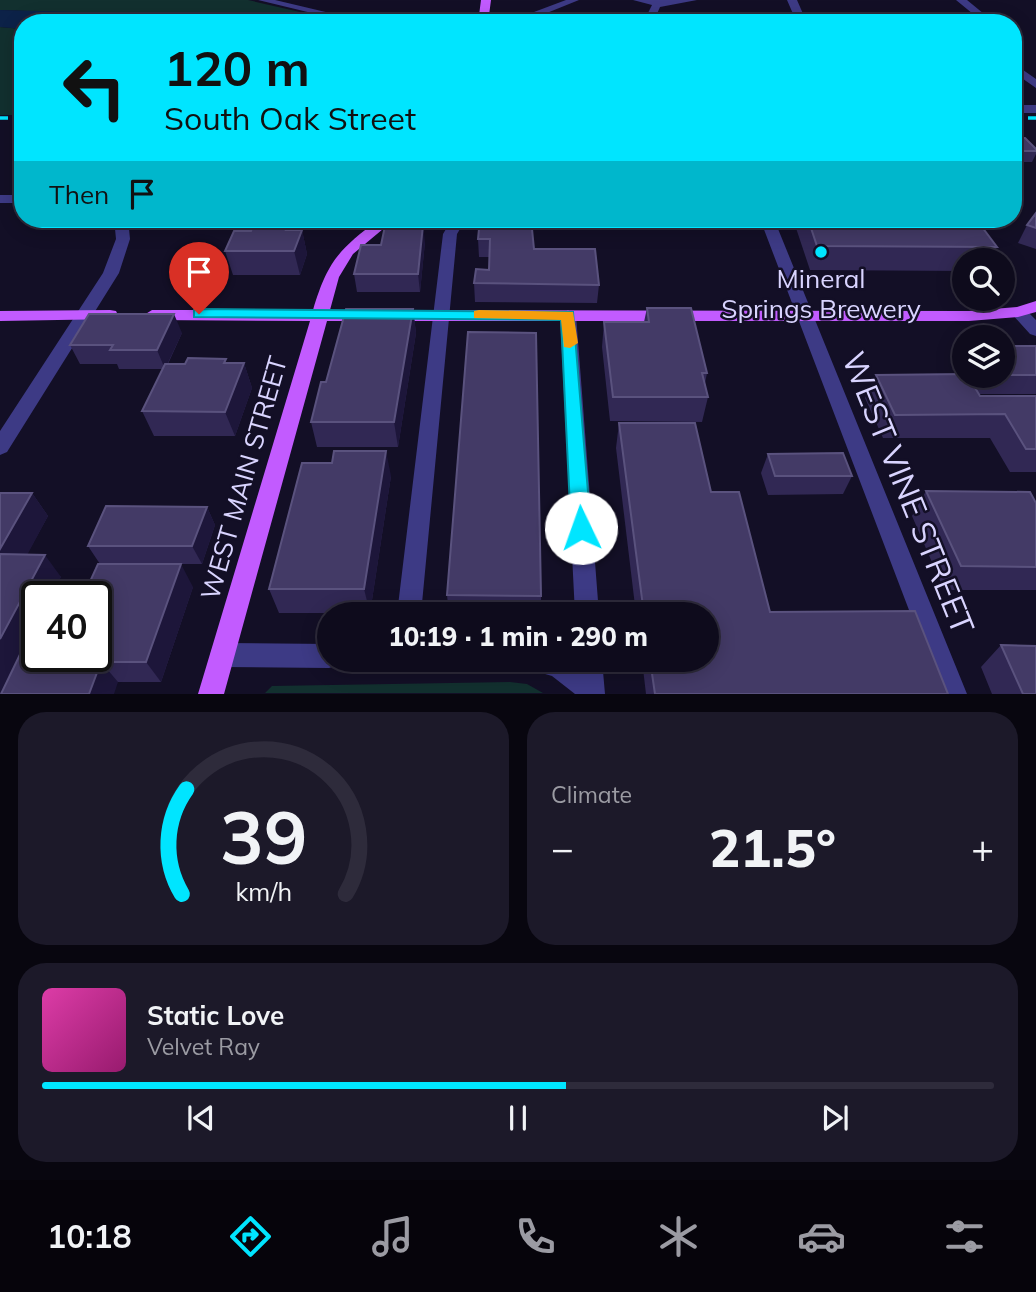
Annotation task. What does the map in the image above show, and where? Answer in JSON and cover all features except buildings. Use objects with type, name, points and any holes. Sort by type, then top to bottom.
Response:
[{"type":"main road","name":"WEST MAIN STREET","points":[[211,694],[320,314],[338,264],[371,228]]},
{"type":"main road","points":[[0,316],[969,316],[1018,312],[1036,306]]},
{"type":"street","points":[[263,0],[326,14]]},
{"type":"street","points":[[537,14],[574,0]]},
{"type":"street","points":[[638,0],[657,4],[692,0]]},
{"type":"street","points":[[961,0],[979,14]]},
{"type":"street","points":[[652,14],[657,4]]},
{"type":"street","points":[[1022,73],[1036,85]]},
{"type":"street","points":[[0,447],[120,253],[121,228]]},
{"type":"street","points":[[410,602],[440,314],[450,234],[453,228]]},
{"type":"street","name":"WEST VINE STREET","points":[[771,228],[954,694]]},
{"type":"street","points":[[1018,312],[1036,330]]},
{"type":"street","points":[[568,315],[584,602]]},
{"type":"street","points":[[222,655],[317,656]]},
{"type":"street","points":[[572,672],[592,693]]},
{"type":"street","points":[[591,672],[592,693]]},
{"type":"green space","points":[[0,0],[248,0],[309,14],[107,14],[0,10]]},
{"type":"green space","points":[[0,27],[14,28],[14,115],[0,115]]},
{"type":"green space","points":[[510,682],[527,684],[543,693],[265,693],[272,686]]},
{"type":"water","points":[[0,10],[159,14],[14,14],[14,28],[0,27]]},
{"type":"railway","points":[[0,118],[14,118]]},
{"type":"railway","points":[[1022,118],[1036,118]]},
{"type":"slow traffic","points":[[479,315],[568,315],[570,343]]},
{"type":"place","name":"Mineral Springs Brewery","points":[[821,252]]},
{"type":"route","points":[[199,314],[568,315],[581,528]]}]
